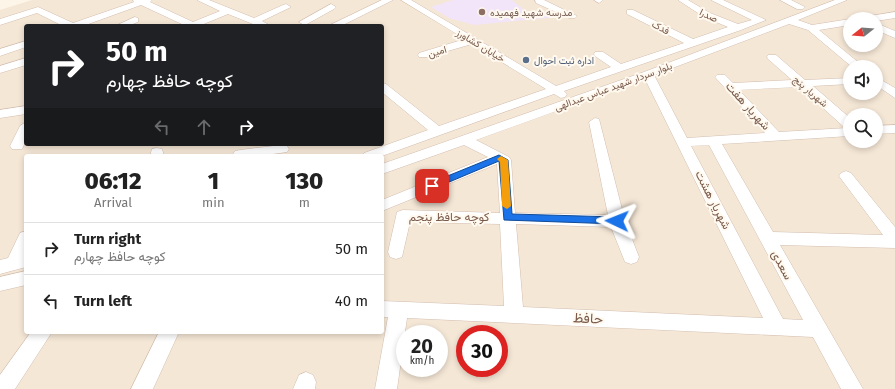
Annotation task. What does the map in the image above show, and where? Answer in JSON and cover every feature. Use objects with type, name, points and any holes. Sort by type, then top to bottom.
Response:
[{"type":"street","points":[[201,0],[261,24]]},
{"type":"street","points":[[337,24],[389,0]]},
{"type":"street","name":"خیابان کشاورز","points":[[405,0],[556,90],[569,102]]},
{"type":"street","name":"صدرا","points":[[682,0],[706,15],[738,28]]},
{"type":"street","points":[[715,0],[761,20]]},
{"type":"street","points":[[784,0],[800,7]]},
{"type":"street","name":"بلوار سردار شهید عباس عبدالهی","points":[[374,154],[437,131],[820,0]]},
{"type":"street","name":"بلوار سردار شهید عباس عبدالهی","points":[[384,168],[648,74],[843,0]]},
{"type":"street","points":[[79,24],[142,1],[190,24]]},
{"type":"street","points":[[540,1],[572,16]]},
{"type":"street","points":[[254,21],[286,7]]},
{"type":"street","points":[[307,24],[331,7]]},
{"type":"street","points":[[0,22],[38,10],[67,24]]},
{"type":"street","points":[[198,24],[227,11]]},
{"type":"street","name":"فدک","points":[[630,12],[693,43]]},
{"type":"street","points":[[883,17],[895,15]]},
{"type":"street","points":[[125,24],[135,20]]},
{"type":"street","points":[[788,20],[811,28],[850,60]]},
{"type":"street","points":[[811,28],[843,23]]},
{"type":"street","points":[[883,30],[895,36]]},
{"type":"street","name":"امین","points":[[423,55],[474,40]]},
{"type":"street","points":[[0,53],[24,45]]},
{"type":"street","points":[[599,54],[620,68]]},
{"type":"street","name":"شهریار پنج","points":[[772,57],[843,119]]},
{"type":"street","points":[[0,70],[24,62]]},
{"type":"street","name":"شهریار هشت","points":[[648,74],[777,327]]},
{"type":"street","name":"شهریار هفت","points":[[721,77],[775,136]]},
{"type":"street","points":[[731,87],[843,81]]},
{"type":"street","points":[[883,85],[895,94]]},
{"type":"street","points":[[384,88],[437,131]]},
{"type":"street","points":[[0,114],[24,110]]},
{"type":"street","points":[[595,122],[617,221],[631,257]]},
{"type":"street","points":[[17,146],[24,130]]},
{"type":"street","points":[[883,130],[894,130]]},
{"type":"street","points":[[683,142],[843,132]]},
{"type":"street","points":[[463,139],[504,160],[514,315]]},
{"type":"street","name":"سعدی","points":[[713,140],[817,329],[852,389]]},
{"type":"street","points":[[240,154],[282,150]]},
{"type":"street","points":[[384,205],[499,158]]},
{"type":"street","points":[[846,176],[895,239]]},
{"type":"street","name":"کوچه حافظ پنجم","points":[[396,252],[403,216],[508,217]]},
{"type":"street","points":[[508,217],[617,221]]},
{"type":"street","points":[[768,238],[895,242]]},
{"type":"street","points":[[13,264],[24,240]]},
{"type":"street","points":[[0,284],[24,278]]},
{"type":"street","name":"حافظ","points":[[386,389],[390,309],[817,329]]},
{"type":"street","points":[[3,389],[41,334]]},
{"type":"street","points":[[142,389],[168,334]]},
{"type":"shaded area","points":[[32,0],[895,0],[895,389],[0,389],[0,10]]},
{"type":"shaded area","name":"مدرسه شهید فهمیده","points":[[453,0],[512,0],[528,13],[557,17],[474,25],[449,18],[431,7]]},
{"type":"slow traffic","points":[[501,159],[504,160],[507,206]]},
{"type":"place","name":"مدرسه شهید فهمیده","points":[[482,12]]},
{"type":"place","name":"اداره ثبت احوال","points":[[526,60]]},
{"type":"route","points":[[432,186],[499,158],[504,160],[508,217],[617,221]]}]
